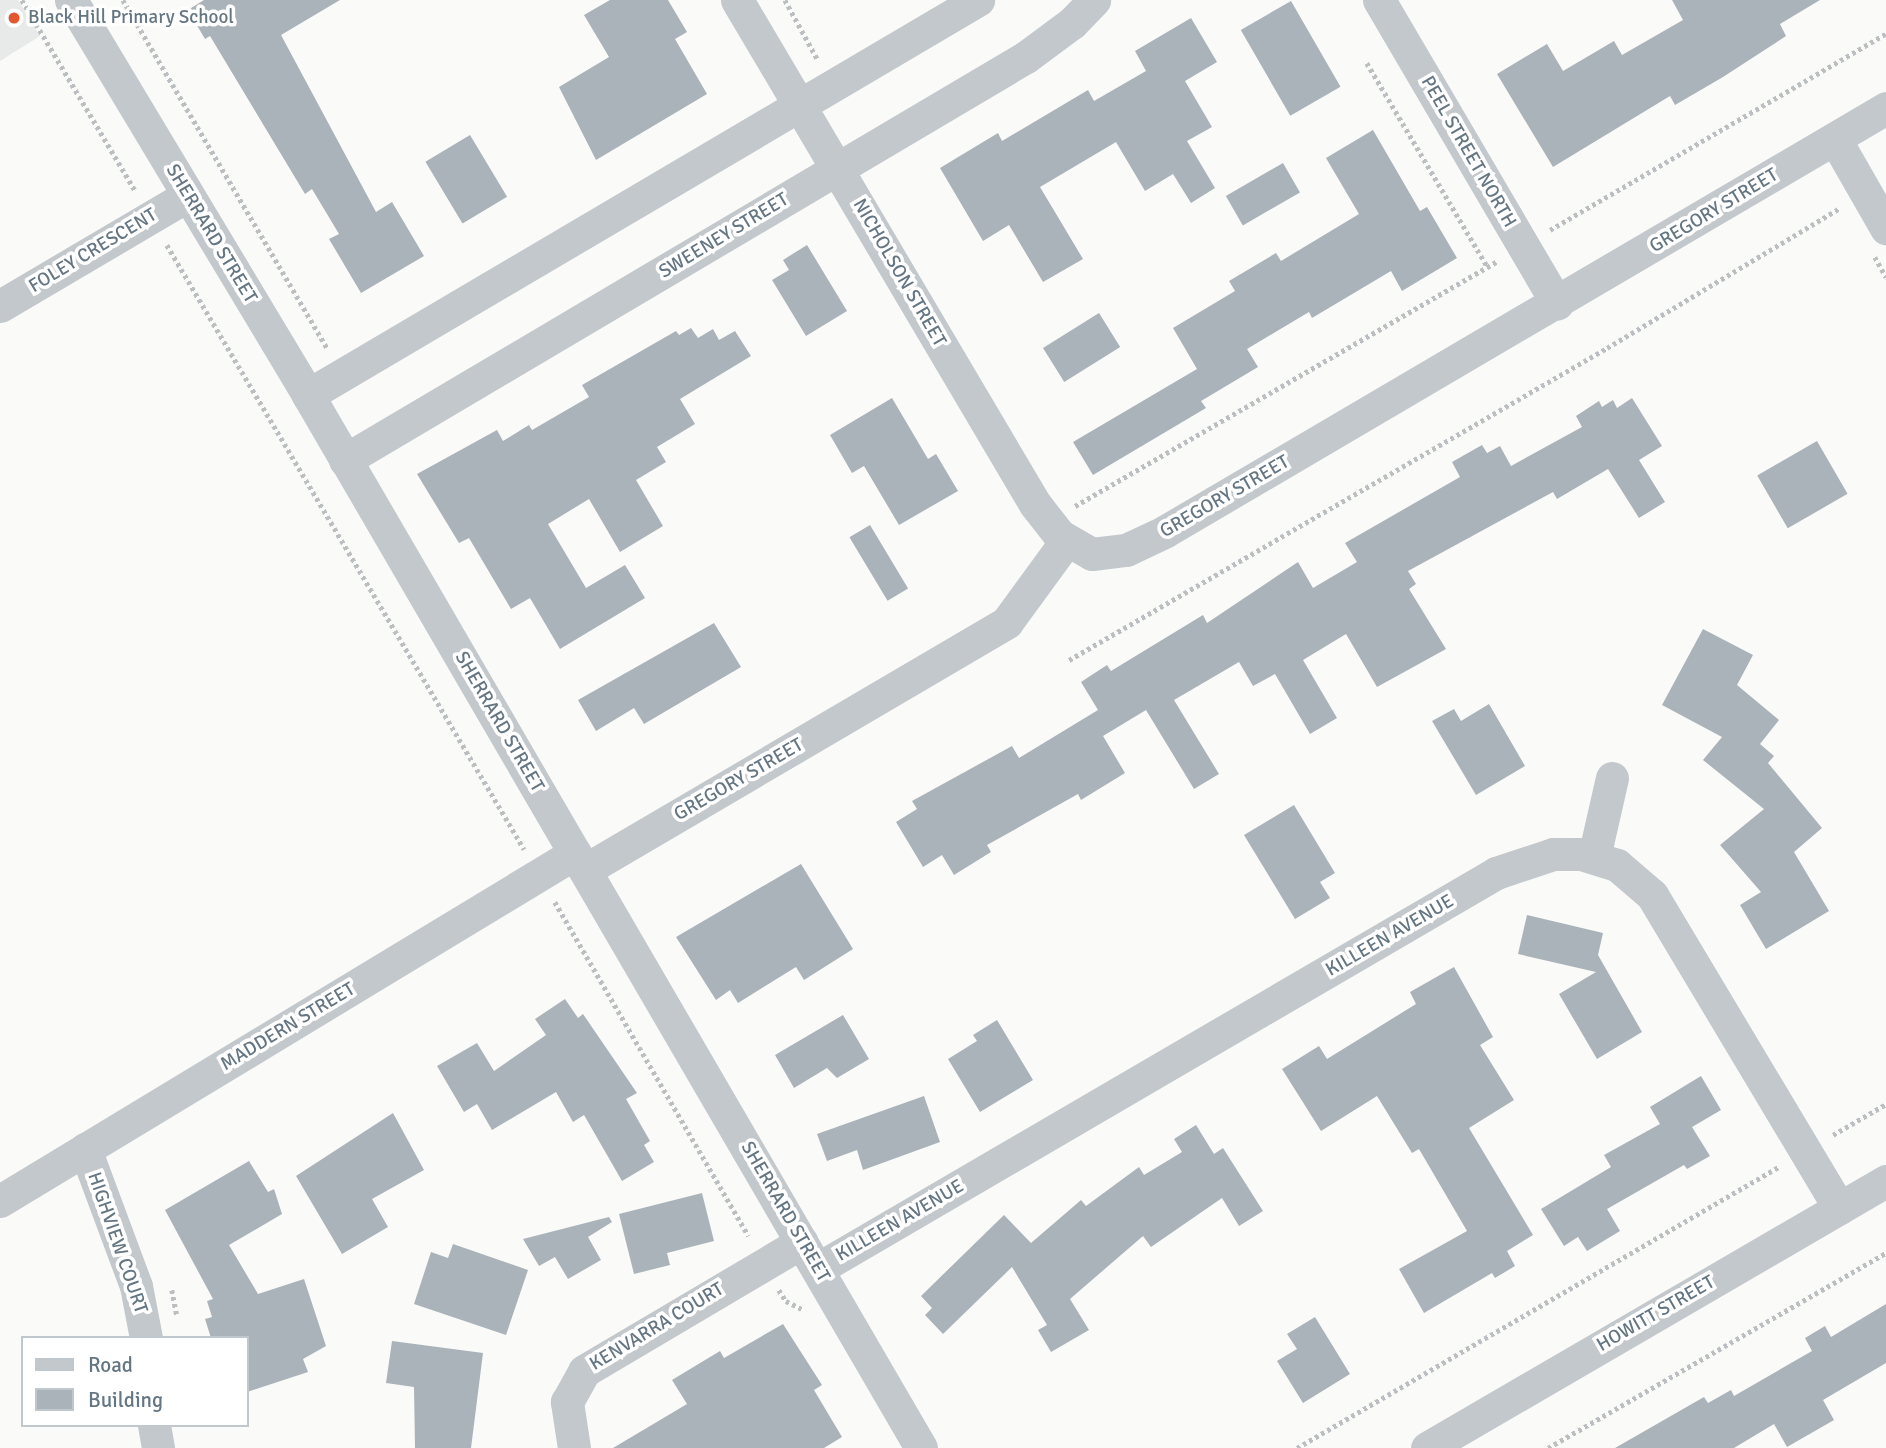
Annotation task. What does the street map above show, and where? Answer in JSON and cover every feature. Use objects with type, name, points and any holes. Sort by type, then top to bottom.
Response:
[{"type":"street","name":"SHERRARD STREET","points":[[71,0],[308,395],[921,1448]]},
{"type":"street","name":"NICHOLSON STREET","points":[[737,0],[1056,532]]},
{"type":"street","points":[[308,395],[978,0]]},
{"type":"street","name":"SWEENEY STREET","points":[[345,460],[1049,43],[1094,0]]},
{"type":"street","name":"PEEL STREET NORTH","points":[[1379,0],[1557,304]]},
{"type":"street","name":"GREGORY STREET","points":[[580,862],[1007,622],[1056,532],[1092,554],[1137,546],[1557,304],[1886,108]]},
{"type":"street","points":[[1835,139],[1886,228]]},
{"type":"street","name":"FOLEY CRESCENT","points":[[0,306],[187,196]]},
{"type":"street","points":[[1594,857],[1612,778]]},
{"type":"street","name":"KILLEEN AVENUE","points":[[810,1255],[1496,873],[1553,853],[1594,857],[1626,870],[1652,895],[1839,1208]]},
{"type":"street","name":"MADDERN STREET","points":[[0,1201],[539,876],[580,862]]},
{"type":"street","name":"HIGHVIEW COURT","points":[[85,1149],[135,1286],[146,1336]]},
{"type":"street","name":"HOWITT STREET","points":[[1426,1448],[1886,1181]]},
{"type":"street","name":"KENVARRA COURT","points":[[574,1448],[567,1402],[584,1371],[810,1255]]},
{"type":"street","points":[[154,1427],[158,1448]]},
{"type":"path","points":[[22,0],[755,1246]]},
{"type":"path","points":[[123,0],[342,374]]},
{"type":"path","points":[[785,0],[818,60]]},
{"type":"path","points":[[1056,532],[1487,266],[1886,34]]},
{"type":"path","points":[[1367,63],[1487,266]]},
{"type":"path","points":[[1069,660],[1607,348],[1844,205]]},
{"type":"path","points":[[1297,1448],[1886,1104]]},
{"type":"path","points":[[1548,1448],[1886,1254]]},
{"type":"shaded area","name":"Black Hill Primary School","points":[[0,0],[18,0],[40,36],[0,61]]},
{"type":"building","points":[[204,0],[340,0],[281,35],[376,212],[392,202],[424,256],[361,293],[329,239],[339,234],[312,189],[305,194],[210,36],[205,39],[188,10]]},
{"type":"building","points":[[610,0],[668,0],[687,32],[675,39],[707,94],[596,160],[559,87],[609,57],[584,15]]},
{"type":"building","points":[[1672,0],[1820,0],[1780,24],[1786,36],[1723,77],[1675,105],[1670,96],[1553,167],[1497,74],[1547,44],[1563,71],[1614,41],[1622,55],[1683,20]]},
{"type":"building","points":[[1291,1],[1340,87],[1290,116],[1241,30]]},
{"type":"building","points":[[1191,18],[1217,62],[1185,81],[1212,127],[1187,141],[1215,188],[1191,203],[1173,174],[1145,191],[1116,142],[1040,187],[1083,259],[1043,282],[1009,225],[983,241],[940,168],[998,133],[1002,141],[1088,90],[1094,101],[1146,71],[1135,51]]},
{"type":"building","points":[[1373,130],[1420,211],[1427,207],[1457,258],[1402,291],[1391,271],[1312,318],[1309,312],[1247,349],[1258,367],[1201,401],[1206,408],[1093,475],[1073,442],[1197,369],[1173,328],[1235,291],[1229,281],[1276,253],[1281,261],[1359,214],[1326,158]]},
{"type":"building","points":[[470,135],[507,197],[463,223],[425,162]]},
{"type":"building","points":[[1283,163],[1300,192],[1243,225],[1226,196]]},
{"type":"building","points":[[807,245],[847,311],[806,336],[772,280],[789,270],[783,260]]},
{"type":"building","points":[[1099,313],[1120,347],[1064,382],[1043,348]]},
{"type":"building","points":[[691,328],[698,338],[713,329],[719,340],[735,331],[751,356],[680,399],[695,424],[657,447],[666,462],[636,480],[663,526],[620,552],[589,499],[548,524],[586,588],[625,565],[645,598],[560,649],[530,598],[511,609],[469,538],[459,543],[417,474],[497,430],[503,441],[529,425],[532,430],[589,397],[582,385],[676,331],[679,335]]},
{"type":"building","points":[[892,398],[928,459],[936,454],[958,491],[899,525],[864,466],[852,473],[830,435]]},
{"type":"building","points":[[1632,398],[1662,446],[1639,460],[1665,502],[1639,518],[1608,469],[1557,499],[1553,492],[1408,571],[1416,584],[1409,589],[1446,649],[1377,687],[1346,634],[1303,660],[1337,718],[1310,734],[1275,674],[1253,686],[1239,662],[1174,700],[1219,774],[1194,789],[1146,710],[1103,736],[1125,773],[1081,800],[1078,794],[987,845],[991,852],[954,875],[942,855],[923,867],[896,822],[917,809],[912,801],[1012,746],[1019,758],[1098,710],[1081,682],[1107,665],[1111,671],[1203,615],[1207,623],[1298,562],[1313,588],[1357,562],[1345,543],[1460,477],[1452,462],[1482,445],[1487,453],[1500,446],[1511,466],[1582,427],[1576,416],[1599,401],[1602,407],[1613,400],[1617,408]]},
{"type":"building","points":[[1817,441],[1848,494],[1788,528],[1757,476]]},
{"type":"building","points":[[870,525],[908,588],[888,601],[849,537]]},
{"type":"building","points":[[714,623],[741,667],[644,724],[634,708],[596,731],[578,700]]},
{"type":"building","points":[[1703,629],[1753,655],[1737,685],[1779,720],[1760,744],[1774,756],[1768,763],[1822,828],[1794,852],[1829,911],[1766,949],[1740,905],[1761,892],[1720,845],[1764,809],[1703,760],[1722,737],[1662,705]]},
{"type":"building","points":[[1489,704],[1525,766],[1476,795],[1432,721],[1454,709],[1461,721]]},
{"type":"building","points":[[1294,805],[1335,873],[1320,882],[1330,898],[1295,919],[1244,835]]},
{"type":"building","points":[[801,864],[853,949],[804,980],[796,967],[738,1003],[730,990],[716,1000],[676,937]]},
{"type":"building","points":[[1527,915],[1603,933],[1598,955],[1642,1032],[1597,1059],[1559,994],[1596,972],[1518,954]]},
{"type":"building","points":[[1454,967],[1493,1037],[1480,1045],[1514,1100],[1469,1128],[1533,1235],[1507,1251],[1515,1266],[1495,1278],[1492,1273],[1424,1313],[1399,1269],[1467,1231],[1419,1149],[1412,1153],[1377,1096],[1321,1131],[1282,1069],[1319,1046],[1327,1059],[1416,1004],[1410,992]]},
{"type":"building","points":[[565,999],[578,1018],[583,1014],[637,1093],[626,1099],[650,1141],[644,1145],[654,1162],[622,1181],[584,1115],[573,1122],[556,1092],[492,1130],[477,1104],[464,1112],[437,1066],[477,1043],[494,1071],[546,1035],[535,1019]]},
{"type":"building","points":[[843,1015],[869,1059],[837,1078],[827,1068],[794,1088],[775,1055]]},
{"type":"building","points":[[997,1020],[1033,1080],[980,1112],[948,1059],[977,1041],[973,1035]]},
{"type":"building","points":[[1701,1076],[1721,1110],[1692,1127],[1710,1156],[1687,1169],[1684,1165],[1607,1209],[1620,1231],[1587,1251],[1578,1237],[1564,1246],[1541,1209],[1611,1167],[1604,1155],[1660,1124],[1650,1107]]},
{"type":"building","points":[[924,1096],[940,1142],[863,1170],[857,1150],[827,1161],[817,1134]]},
{"type":"building","points":[[393,1113],[424,1170],[372,1199],[388,1227],[342,1254],[296,1176]]},
{"type":"building","points":[[1196,1125],[1214,1154],[1223,1148],[1263,1211],[1239,1226],[1222,1198],[1151,1247],[1143,1236],[1070,1299],[1089,1330],[1051,1352],[1038,1330],[1047,1325],[1012,1267],[943,1334],[925,1315],[932,1308],[921,1296],[1004,1215],[1031,1243],[1081,1200],[1086,1206],[1139,1167],[1144,1175],[1182,1152],[1174,1139]]},
{"type":"building","points":[[249,1161],[268,1192],[274,1189],[282,1214],[229,1245],[258,1294],[304,1279],[326,1346],[303,1359],[308,1372],[248,1392],[248,1336],[210,1336],[205,1319],[212,1317],[207,1301],[213,1299],[165,1210]]},
{"type":"building","points":[[702,1193],[714,1241],[667,1253],[670,1265],[634,1274],[619,1214]]},
{"type":"building","points":[[609,1217],[612,1222],[588,1237],[601,1260],[568,1279],[555,1257],[539,1266],[523,1239]]},
{"type":"building","points":[[453,1244],[528,1270],[506,1335],[414,1304],[431,1252],[448,1258]]},
{"type":"building","points":[[1886,1304],[1886,1363],[1823,1400],[1834,1420],[1787,1447],[1774,1424],[1734,1448],[1615,1448],[1704,1397],[1708,1403],[1731,1390],[1734,1396],[1812,1351],[1805,1338],[1825,1326],[1831,1337]]},
{"type":"building","points":[[1315,1317],[1350,1374],[1303,1403],[1277,1361],[1297,1349],[1287,1334]]},
{"type":"building","points":[[783,1324],[822,1385],[814,1390],[842,1437],[824,1448],[613,1448],[687,1404],[672,1380],[720,1351],[724,1358]]},
{"type":"building","points":[[392,1341],[483,1353],[471,1448],[415,1448],[414,1387],[386,1383]]},
{"type":"place","name":"Black Hill Primary School","points":[[14,18]]}]
